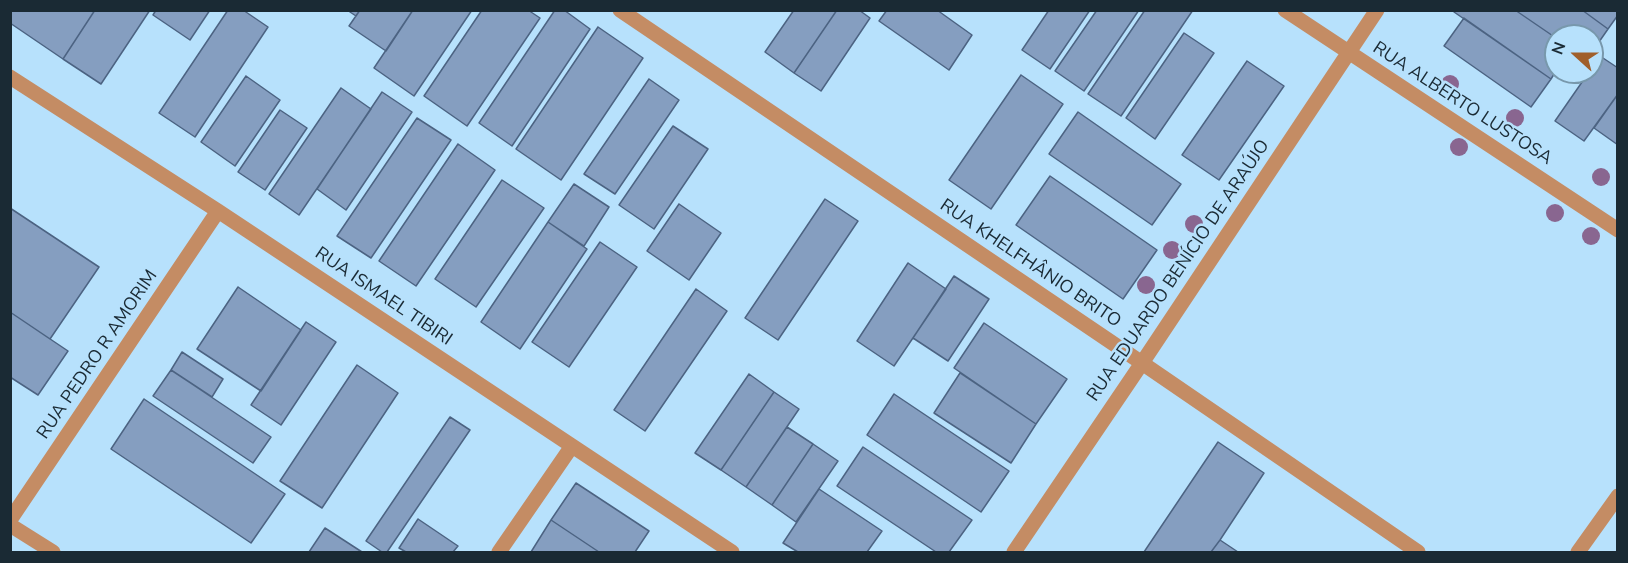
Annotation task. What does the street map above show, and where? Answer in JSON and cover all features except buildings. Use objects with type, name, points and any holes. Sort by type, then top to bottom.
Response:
[{"type":"street","name":"RUA KHELFHÂNIO BRITO","points":[[620,10],[1418,552]]},
{"type":"street","name":"RUA ALBERTO LUSTOSA","points":[[1285,10],[1617,230]]},
{"type":"street","name":"RUA EDUARDO BENÍCIO DE ARAÚJO","points":[[1014,552],[1377,10]]},
{"type":"street","name":"RUA ISMAEL TIBIRI","points":[[10,77],[218,211],[732,552]]},
{"type":"street","name":"RUA PEDRO R AMORIM","points":[[10,522],[218,211]]},
{"type":"street","points":[[499,552],[572,447]]},
{"type":"street","points":[[1578,552],[1617,496]]},
{"type":"street","points":[[10,522],[53,552]]}]
